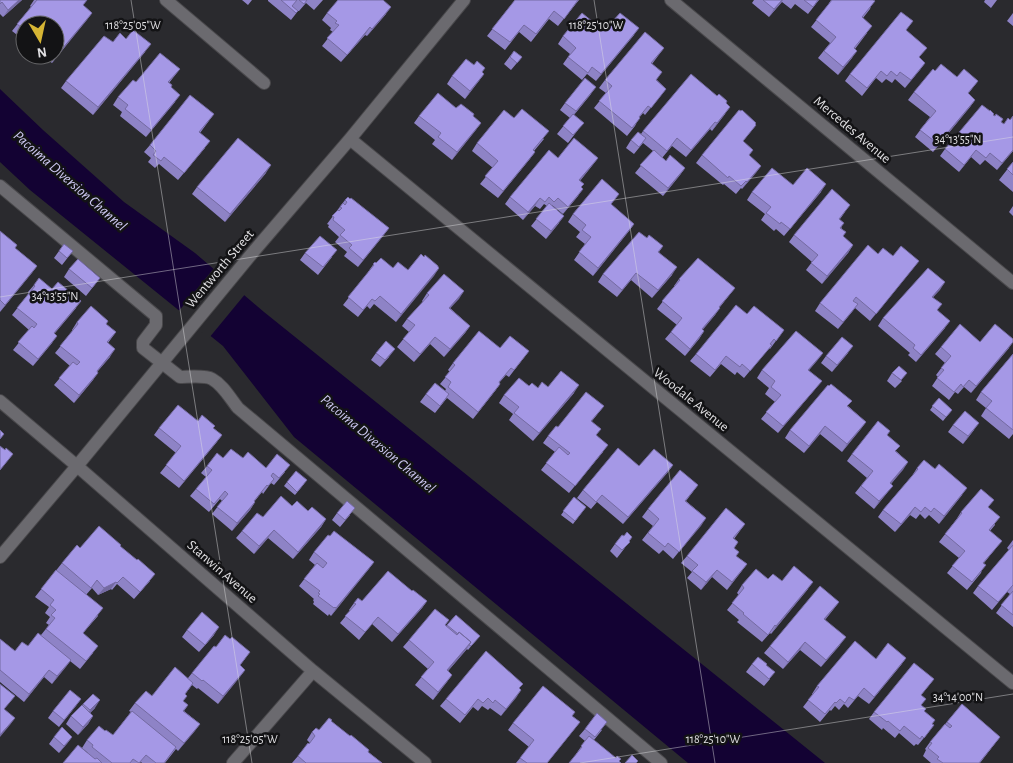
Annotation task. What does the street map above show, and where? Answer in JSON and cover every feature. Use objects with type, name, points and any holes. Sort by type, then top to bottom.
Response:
[{"type":"street","points":[[166,0],[264,83]]},
{"type":"street","name":"Wentworth Street","points":[[0,557],[464,0]]},
{"type":"street","name":"Mercedes Avenue","points":[[671,0],[1013,283]]},
{"type":"street","name":"Woodale Avenue","points":[[350,139],[1013,683]]},
{"type":"street","points":[[0,186],[156,316],[156,325],[143,342],[143,348],[164,360],[180,377],[210,378],[223,389],[238,408],[661,763]]},
{"type":"street","name":"Stanwin Avenue","points":[[0,402],[77,466],[313,671],[425,763]]},
{"type":"street","points":[[233,763],[313,671]]},
{"type":"water","name":"Pacoima Diversion Channel","points":[[0,89],[124,202],[195,253],[264,312],[825,763],[688,763],[294,437],[223,346],[30,190],[0,162]]},
{"type":"pier","points":[[215,267],[246,293],[209,338],[178,312]]},
{"type":"building","points":[[0,0],[19,0],[8,10],[2,2],[0,4]]},
{"type":"building","points":[[37,0],[87,0],[83,5],[92,13],[65,45],[65,15],[24,15]]},
{"type":"building","points":[[281,0],[297,0],[292,6],[298,11],[296,13]]},
{"type":"building","points":[[299,0],[307,0],[304,4]]},
{"type":"building","points":[[338,0],[383,0],[391,7],[372,29],[370,27],[347,55],[327,38],[339,25],[327,13]]},
{"type":"building","points":[[515,0],[578,0],[564,19],[554,11],[536,34],[524,25],[510,42],[492,29]]},
{"type":"building","points":[[763,0],[782,0],[774,9]]},
{"type":"building","points":[[804,0],[818,0],[813,7]]},
{"type":"building","points":[[832,0],[875,1],[862,17],[872,26],[854,48],[857,51],[843,67],[824,51],[836,37],[816,20]]},
{"type":"building","points":[[901,12],[913,21],[906,30],[927,48],[919,57],[925,63],[911,80],[900,72],[897,76],[891,71],[887,76],[881,71],[867,88],[850,74]]},
{"type":"building","points":[[582,13],[604,31],[620,13],[639,28],[601,74],[592,67],[588,73],[568,57],[576,48],[563,36]]},
{"type":"building","points":[[133,30],[151,44],[98,107],[66,81],[104,36],[113,42],[120,33],[126,39]]},
{"type":"building","points":[[645,32],[664,48],[651,63],[662,72],[656,80],[666,89],[651,108],[648,106],[632,128],[599,101],[612,86],[605,80]]},
{"type":"building","points":[[514,51],[522,57],[517,63],[510,57]]},
{"type":"building","points":[[160,53],[180,69],[168,82],[180,95],[151,130],[125,109],[128,105],[118,97],[133,80],[136,82]]},
{"type":"building","points":[[466,59],[474,65],[477,61],[485,68],[482,72],[484,74],[470,91],[452,76]]},
{"type":"building","points":[[941,64],[957,77],[964,69],[978,81],[968,93],[975,100],[938,144],[920,130],[936,111],[914,92],[933,69],[935,71]]},
{"type":"building","points":[[691,74],[717,96],[719,94],[727,101],[726,103],[730,107],[691,150],[677,138],[667,151],[643,131]]},
{"type":"building","points":[[585,78],[596,87],[576,111],[565,103]]},
{"type":"building","points":[[438,93],[456,108],[461,104],[474,114],[473,116],[481,123],[457,152],[438,137],[441,133],[419,116]]},
{"type":"building","points":[[190,95],[214,114],[199,132],[210,141],[184,173],[164,157],[161,161],[153,155],[156,151],[150,145]]},
{"type":"building","points":[[982,105],[990,110],[993,115],[995,116],[996,114],[1003,119],[1001,122],[1004,124],[1008,118],[1010,120],[1013,116],[1013,150],[1002,163],[990,153],[986,158],[976,150],[964,165],[945,149]]},
{"type":"building","points":[[522,109],[549,131],[533,150],[535,152],[503,191],[485,176],[498,161],[477,143],[504,110],[514,118]]},
{"type":"building","points":[[739,110],[742,110],[756,123],[743,141],[753,150],[749,155],[761,166],[741,186],[729,176],[728,178],[702,155]]},
{"type":"building","points":[[573,114],[584,123],[573,135],[563,126]]},
{"type":"building","points":[[638,132],[646,138],[639,147],[631,140]]},
{"type":"building","points":[[238,138],[271,165],[230,214],[197,187]]},
{"type":"building","points":[[574,138],[598,158],[579,180],[584,184],[581,187],[583,189],[568,207],[558,198],[554,202],[549,197],[545,202],[540,198],[528,212],[510,197],[549,150],[558,158]]},
{"type":"building","points":[[654,150],[666,161],[670,155],[685,168],[668,188],[640,165]]},
{"type":"building","points":[[1013,162],[1013,175],[1007,169]]},
{"type":"building","points":[[772,168],[793,185],[807,168],[826,184],[790,229],[766,213],[771,207],[752,192]]},
{"type":"building","points":[[602,179],[619,194],[611,204],[634,224],[598,268],[579,252],[591,237],[582,230],[586,225],[573,214]]},
{"type":"building","points":[[832,189],[850,205],[839,219],[844,223],[840,228],[846,232],[843,236],[853,245],[827,276],[811,263],[818,255],[794,235]]},
{"type":"building","points":[[348,197],[389,228],[363,260],[349,248],[352,245],[340,235],[345,230],[333,220],[334,217],[332,216],[342,208],[340,207],[343,203],[345,205],[347,202],[345,200]]},
{"type":"building","points":[[549,203],[564,216],[551,231],[536,219]]},
{"type":"building","points":[[0,231],[17,245],[15,248],[37,266],[5,305],[0,300]]},
{"type":"building","points":[[639,232],[647,238],[649,235],[663,246],[658,252],[677,267],[658,290],[636,273],[622,290],[603,274]]},
{"type":"building","points":[[320,236],[337,250],[323,267],[305,253]]},
{"type":"building","points":[[64,244],[73,251],[67,258],[59,251]]},
{"type":"building","points":[[868,245],[878,254],[883,248],[893,256],[901,246],[919,261],[876,314],[856,297],[853,301],[858,304],[843,322],[820,303]]},
{"type":"building","points":[[421,254],[424,257],[425,255],[439,268],[401,314],[380,296],[375,301],[372,299],[363,310],[348,297],[373,264],[381,258],[393,268],[398,262],[408,270]]},
{"type":"building","points":[[698,258],[735,288],[702,329],[704,331],[690,349],[671,332],[682,318],[662,301]]},
{"type":"building","points":[[78,259],[100,278],[92,288],[69,269]]},
{"type":"building","points":[[928,268],[945,282],[932,297],[942,304],[937,310],[950,321],[921,355],[913,348],[915,345],[883,318]]},
{"type":"building","points":[[444,274],[464,291],[449,308],[470,326],[450,349],[435,337],[420,354],[403,339],[415,325],[407,319],[429,295],[427,293]]},
{"type":"building","points":[[39,278],[52,289],[58,282],[81,301],[54,333],[57,336],[38,359],[18,342],[32,326],[34,328],[37,324],[17,308],[35,286]]},
{"type":"building","points":[[736,305],[747,314],[754,306],[784,330],[776,341],[774,339],[770,344],[772,345],[750,371],[742,364],[740,367],[726,356],[715,370],[696,354]]},
{"type":"building","points":[[91,306],[108,321],[106,324],[116,332],[107,342],[115,349],[79,395],[59,378],[73,362],[77,365],[80,362],[60,346]]},
{"type":"building","points":[[960,324],[980,342],[995,324],[1013,339],[1013,342],[976,386],[969,380],[963,387],[961,384],[954,392],[937,378],[944,370],[941,368],[951,356],[941,347]]},
{"type":"building","points":[[479,331],[500,348],[510,336],[529,351],[514,370],[511,368],[499,382],[500,384],[478,412],[448,387],[451,382],[445,377],[455,365],[453,363]]},
{"type":"building","points":[[796,331],[823,353],[808,370],[822,381],[783,426],[766,412],[781,395],[771,387],[775,381],[762,370]]},
{"type":"building","points":[[842,337],[853,346],[837,365],[826,356]]},
{"type":"building","points":[[386,341],[395,349],[385,360],[376,353]]},
{"type":"building","points":[[1013,354],[1013,430],[986,408],[992,401],[981,392]]},
{"type":"building","points":[[899,366],[907,373],[901,380],[892,373]]},
{"type":"building","points":[[561,371],[579,385],[539,433],[514,413],[519,407],[504,395],[519,378],[529,386],[532,383],[538,388],[542,382],[548,387]]},
{"type":"building","points":[[435,383],[449,394],[440,406],[426,394]]},
{"type":"building","points":[[831,384],[852,401],[847,406],[866,422],[847,444],[825,426],[809,446],[790,430],[828,385]]},
{"type":"building","points":[[586,392],[604,406],[591,421],[601,429],[596,435],[608,445],[575,486],[546,463],[559,447],[568,455],[570,453],[548,436],[556,426],[558,427]]},
{"type":"building","points":[[939,398],[952,410],[946,417],[932,406]]},
{"type":"building","points":[[178,405],[198,421],[202,415],[222,435],[184,481],[166,465],[181,446],[159,428]]},
{"type":"building","points":[[965,411],[979,423],[968,436],[953,425]]},
{"type":"building","points":[[878,421],[890,431],[887,435],[900,446],[895,451],[908,462],[890,483],[893,486],[879,501],[861,486],[873,471],[852,454]]},
{"type":"building","points":[[0,430],[4,434],[0,439]]},
{"type":"building","points":[[0,446],[13,454],[0,470]]},
{"type":"building","points":[[618,448],[639,466],[654,449],[673,465],[628,517],[602,495],[596,502],[583,490]]},
{"type":"building","points":[[231,449],[243,458],[248,452],[266,468],[277,454],[290,465],[279,478],[273,473],[271,476],[274,479],[237,523],[217,507],[228,494],[225,491],[214,504],[196,489],[212,470],[207,466],[217,453],[223,458]]},
{"type":"building","points":[[924,460],[935,469],[939,464],[967,488],[944,516],[934,508],[931,512],[925,507],[921,512],[915,507],[901,524],[883,510]]},
{"type":"building","points":[[680,470],[698,485],[685,501],[706,518],[679,552],[668,543],[665,547],[648,533],[659,519],[648,509]]},
{"type":"building","points":[[296,471],[307,480],[297,492],[287,482]]},
{"type":"building","points":[[981,489],[994,500],[988,507],[1000,517],[989,530],[1002,541],[983,563],[986,565],[972,582],[952,566],[965,551],[945,534]]},
{"type":"building","points":[[281,496],[292,506],[297,501],[308,511],[312,507],[326,519],[298,552],[274,530],[259,546],[242,531],[257,513],[263,517]]},
{"type":"building","points":[[574,497],[586,507],[575,521],[563,511]]},
{"type":"building","points":[[347,501],[355,508],[345,520],[337,513]]},
{"type":"building","points":[[726,508],[745,524],[733,538],[738,542],[734,548],[739,552],[736,556],[747,564],[732,582],[717,570],[706,582],[692,571],[698,565],[687,556]]},
{"type":"building","points":[[99,526],[120,546],[155,574],[140,592],[123,577],[117,583],[104,588],[97,580],[91,588],[62,563],[77,545],[80,548]]},
{"type":"building","points":[[334,531],[374,562],[336,608],[318,596],[320,591],[304,579],[317,563],[323,568],[327,563],[314,552],[328,535],[330,536]]},
{"type":"building","points":[[627,532],[632,537],[622,550],[615,544]]},
{"type":"building","points":[[1013,545],[1013,585],[998,602],[978,586]]},
{"type":"building","points":[[794,566],[813,582],[768,635],[732,603],[744,588],[742,585],[756,569],[768,579],[773,574],[782,581]]},
{"type":"building","points":[[56,570],[103,608],[83,633],[98,646],[86,661],[46,629],[55,618],[51,615],[56,610],[50,605],[54,600],[41,589]]},
{"type":"building","points":[[388,571],[427,601],[398,634],[378,617],[365,632],[345,616],[356,604],[354,603],[358,598],[362,601]]},
{"type":"building","points":[[820,586],[839,602],[824,619],[846,637],[826,660],[805,642],[788,662],[770,646]]},
{"type":"building","points":[[1013,591],[1013,615],[1001,605]]},
{"type":"building","points":[[435,609],[449,620],[445,625],[457,635],[459,632],[471,642],[447,670],[452,675],[438,692],[421,677],[434,662],[409,640]]},
{"type":"building","points":[[202,612],[219,627],[205,645],[187,630]]},
{"type":"building","points":[[456,615],[480,636],[471,646],[469,645],[471,642],[447,625]]},
{"type":"building","points":[[38,633],[71,660],[57,676],[49,670],[29,694],[0,670],[0,639],[15,651],[22,642],[28,646]]},
{"type":"building","points":[[225,635],[230,639],[232,637],[250,652],[240,665],[245,670],[223,696],[192,673]]},
{"type":"building","points":[[855,641],[876,659],[888,643],[906,658],[874,697],[864,688],[854,700],[849,697],[845,703],[840,699],[835,702],[825,714],[808,700],[819,687],[817,686]]},
{"type":"building","points":[[486,651],[523,684],[519,688],[521,690],[506,709],[495,700],[493,703],[488,698],[483,703],[478,699],[465,715],[446,699]]},
{"type":"building","points":[[758,657],[775,672],[769,679],[752,664]]},
{"type":"building","points":[[914,663],[934,679],[921,695],[926,699],[921,705],[926,709],[924,711],[935,720],[932,724],[934,725],[924,738],[922,736],[920,739],[904,726],[900,731],[874,712]]},
{"type":"building","points":[[175,667],[193,683],[185,694],[187,696],[183,701],[188,705],[183,711],[200,724],[184,743],[135,703],[146,691],[152,696]]},
{"type":"building","points":[[0,684],[15,696],[4,709],[15,718],[0,735]]},
{"type":"building","points":[[543,686],[575,712],[572,716],[580,722],[547,763],[527,763],[520,758],[534,740],[513,723]]},
{"type":"building","points":[[70,690],[81,699],[64,720],[53,711]]},
{"type":"building","points":[[93,694],[100,700],[90,710],[83,704]]},
{"type":"building","points":[[962,704],[1000,737],[979,763],[943,763],[928,748],[932,743],[930,742],[945,724],[950,728],[952,726],[947,722]]},
{"type":"building","points":[[82,705],[93,716],[83,727],[71,716]]},
{"type":"building","points":[[132,711],[176,747],[164,763],[156,763],[146,755],[139,763],[133,759],[130,763],[112,763],[92,747],[93,745],[87,740],[99,726],[113,735]]},
{"type":"building","points":[[597,713],[607,722],[595,737],[585,729]]},
{"type":"building","points":[[329,718],[382,763],[306,763],[298,756],[315,736],[312,732],[316,728],[319,730]]},
{"type":"building","points":[[62,727],[72,737],[64,746],[54,737]]},
{"type":"building","points":[[589,736],[616,758],[617,756],[621,759],[619,761],[621,763],[569,763]]},
{"type":"building","points":[[78,745],[95,759],[97,758],[102,763],[63,763]]},
{"type":"building","points":[[632,755],[638,761],[636,763],[625,763]]}]
